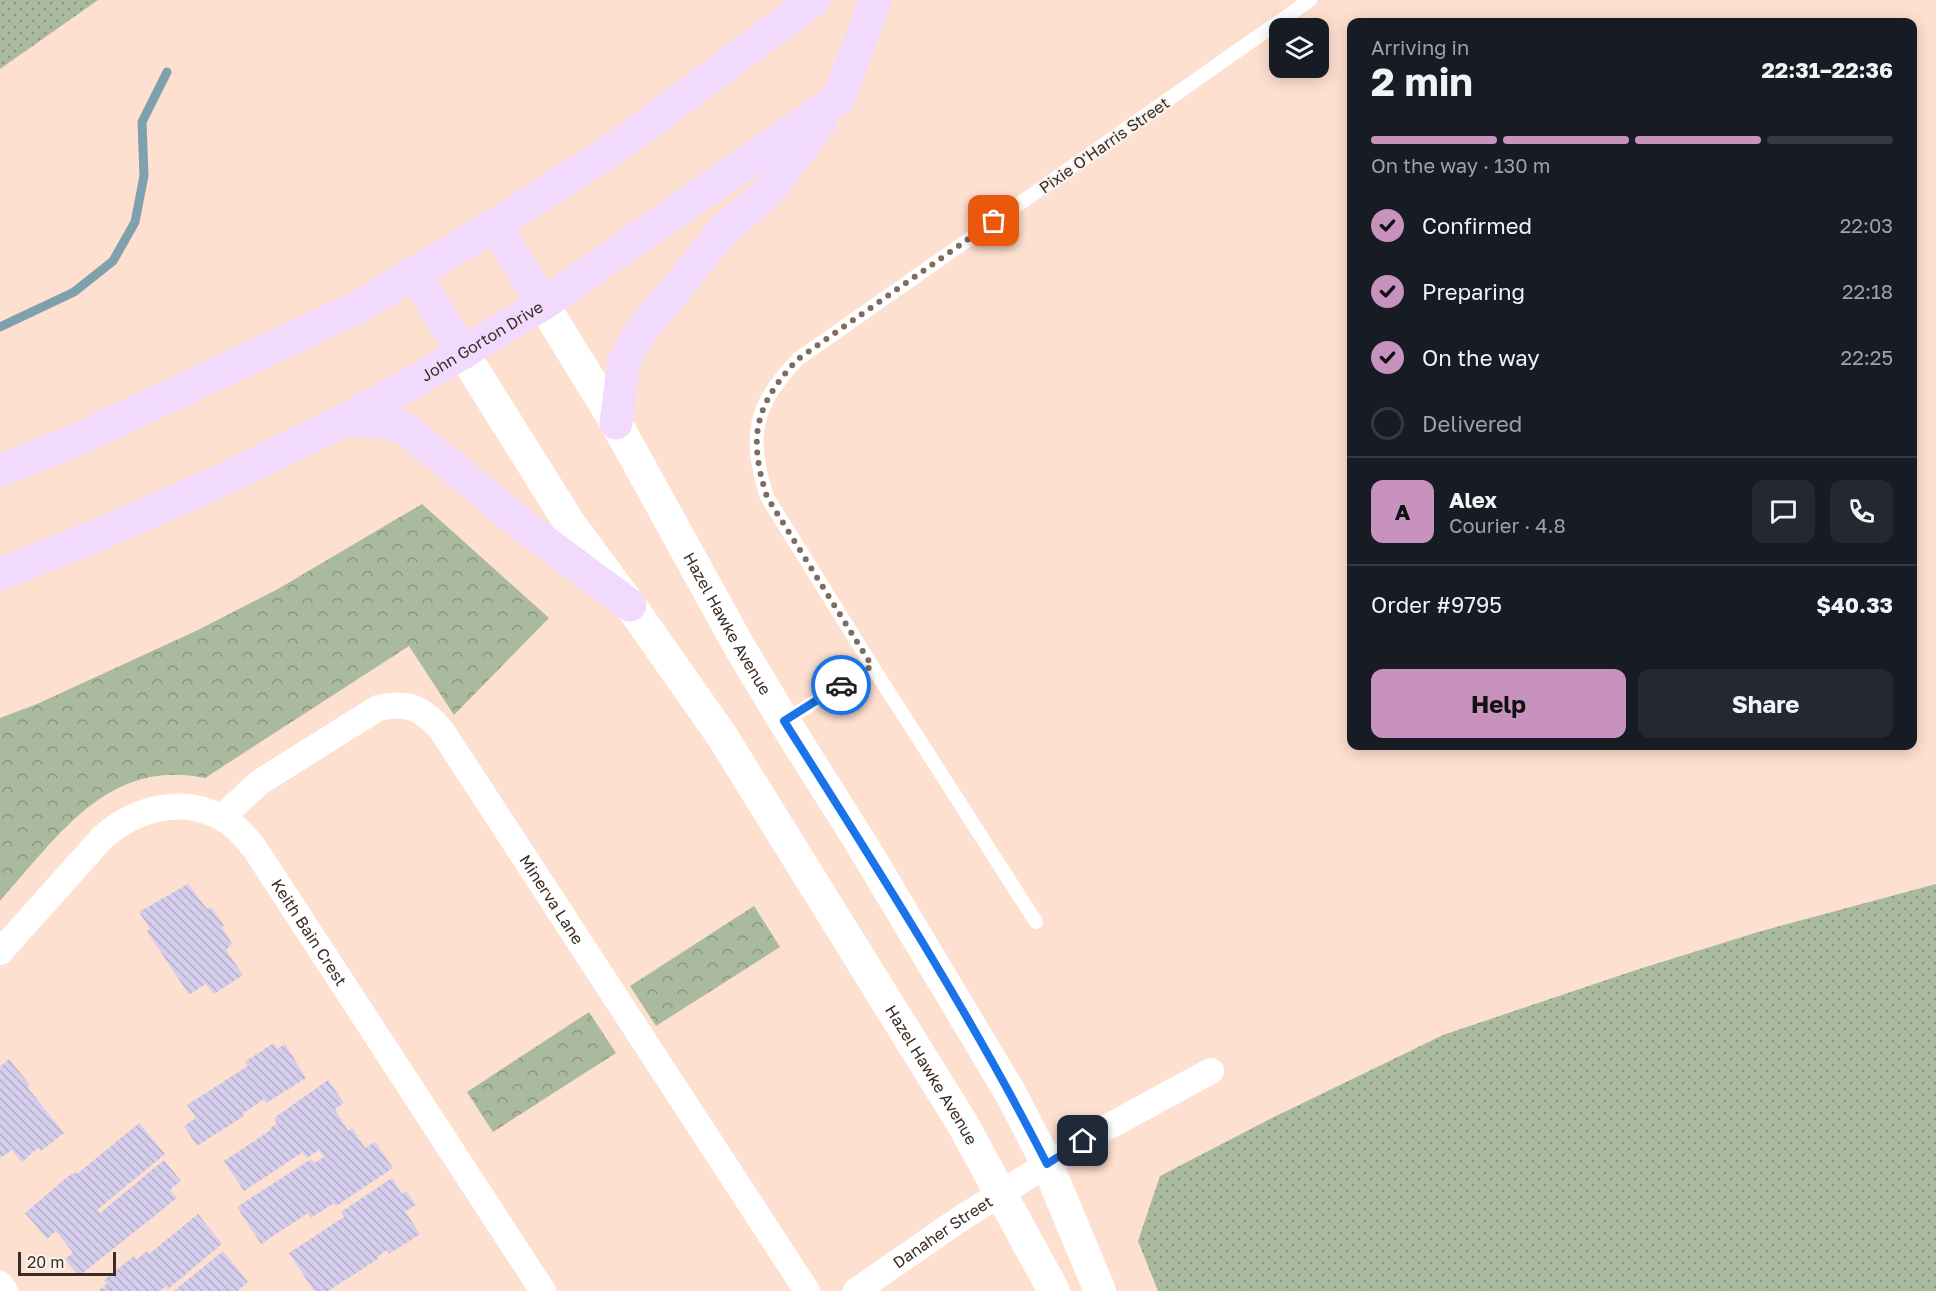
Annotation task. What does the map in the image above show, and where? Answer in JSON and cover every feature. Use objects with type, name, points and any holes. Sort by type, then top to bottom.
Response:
[{"type":"main road","points":[[0,471],[83,437],[360,306],[413,272],[495,225],[624,141],[814,0]]},
{"type":"main road","points":[[616,423],[624,362],[638,335],[724,230],[769,191],[839,98],[875,0]]},
{"type":"main road","name":"John Gorton Drive","points":[[0,574],[91,538],[212,485],[345,420],[463,353],[543,304],[839,98]]},
{"type":"main road","points":[[495,225],[543,304]]},
{"type":"main road","points":[[413,272],[463,353]]},
{"type":"main road","points":[[345,420],[387,422],[407,430],[529,530],[630,605]]},
{"type":"street","name":"Hazel Hawke Avenue","points":[[543,304],[616,423],[733,635],[1011,1094],[1047,1164],[1100,1291]]},
{"type":"street","name":"Hazel Hawke Avenue","points":[[463,353],[570,524],[722,736],[963,1123],[1054,1291]]},
{"type":"street","name":"Minerva Lane","points":[[222,818],[261,782],[378,708],[394,704],[407,705],[431,718],[807,1291]]},
{"type":"street","name":"Keith Bain Crest","points":[[0,952],[103,837],[116,826],[137,814],[153,809],[175,807],[193,807],[222,818],[241,832],[255,849],[543,1291]]},
{"type":"street","name":"Danaher Street","points":[[856,1291],[917,1248],[1101,1130],[1211,1071]]},
{"type":"street","points":[[0,1284],[5,1291]]},
{"type":"lane","name":"Pixie O'Harris Street","points":[[1036,922],[767,497],[759,469],[756,436],[764,404],[778,380],[798,359],[1311,0]]},
{"type":"lane","points":[[784,721],[872,666]]},
{"type":"green space","points":[[0,0],[98,0],[0,69]]},
{"type":"green space","points":[[422,504],[549,618],[454,715],[409,646],[205,778],[170,775],[140,780],[112,791],[88,808],[65,829],[0,901],[0,718],[37,704],[198,630],[278,589]]},
{"type":"green space","points":[[1936,884],[1936,1291],[1158,1291],[1138,1241],[1160,1176],[1272,1118],[1443,1035],[1758,932]]},
{"type":"green space","points":[[754,906],[780,947],[656,1026],[630,986]]},
{"type":"green space","points":[[589,1012],[616,1053],[493,1132],[467,1092]]},
{"type":"building","points":[[188,884],[207,909],[211,907],[224,926],[222,927],[232,944],[226,950],[243,975],[214,994],[206,984],[189,995],[147,931],[150,929],[139,912]]},
{"type":"building","points":[[274,1043],[277,1049],[285,1044],[306,1078],[266,1103],[264,1099],[242,1114],[244,1116],[197,1146],[184,1126],[196,1118],[187,1105],[248,1066],[245,1062]]},
{"type":"building","points":[[9,1059],[30,1085],[27,1087],[64,1133],[41,1151],[38,1148],[22,1162],[12,1150],[0,1158],[0,1067]]},
{"type":"building","points":[[328,1080],[344,1103],[335,1109],[348,1131],[352,1128],[365,1148],[375,1142],[393,1168],[336,1206],[334,1203],[311,1218],[308,1213],[261,1244],[237,1207],[311,1159],[314,1163],[324,1157],[319,1150],[307,1158],[303,1152],[244,1191],[224,1161],[271,1130],[270,1128],[277,1124],[274,1118]]},
{"type":"building","points":[[139,1123],[165,1154],[97,1210],[100,1213],[164,1160],[181,1181],[170,1190],[177,1198],[79,1276],[65,1259],[73,1253],[56,1231],[47,1239],[25,1213],[72,1173],[77,1174]]},
{"type":"building","points":[[392,1178],[402,1194],[406,1191],[416,1205],[405,1211],[420,1234],[389,1254],[387,1250],[377,1257],[378,1259],[328,1291],[314,1291],[289,1253],[344,1217],[341,1212]]},
{"type":"building","points":[[198,1214],[222,1244],[168,1289],[166,1286],[160,1291],[98,1291],[107,1284],[104,1280],[134,1256],[136,1260],[147,1251],[149,1254]]},
{"type":"building","points":[[223,1251],[248,1282],[238,1291],[174,1291]]},
{"type":"waterway","points":[[0,327],[74,292],[113,261],[135,222],[144,176],[142,122],[167,72]]},
{"type":"way so far","points":[[841,685],[872,666],[767,497],[759,469],[756,436],[764,404],[778,380],[798,359],[994,221]]},
{"type":"route","points":[[841,685],[784,721],[977,1036],[1011,1094],[1047,1164],[1083,1141]]}]
